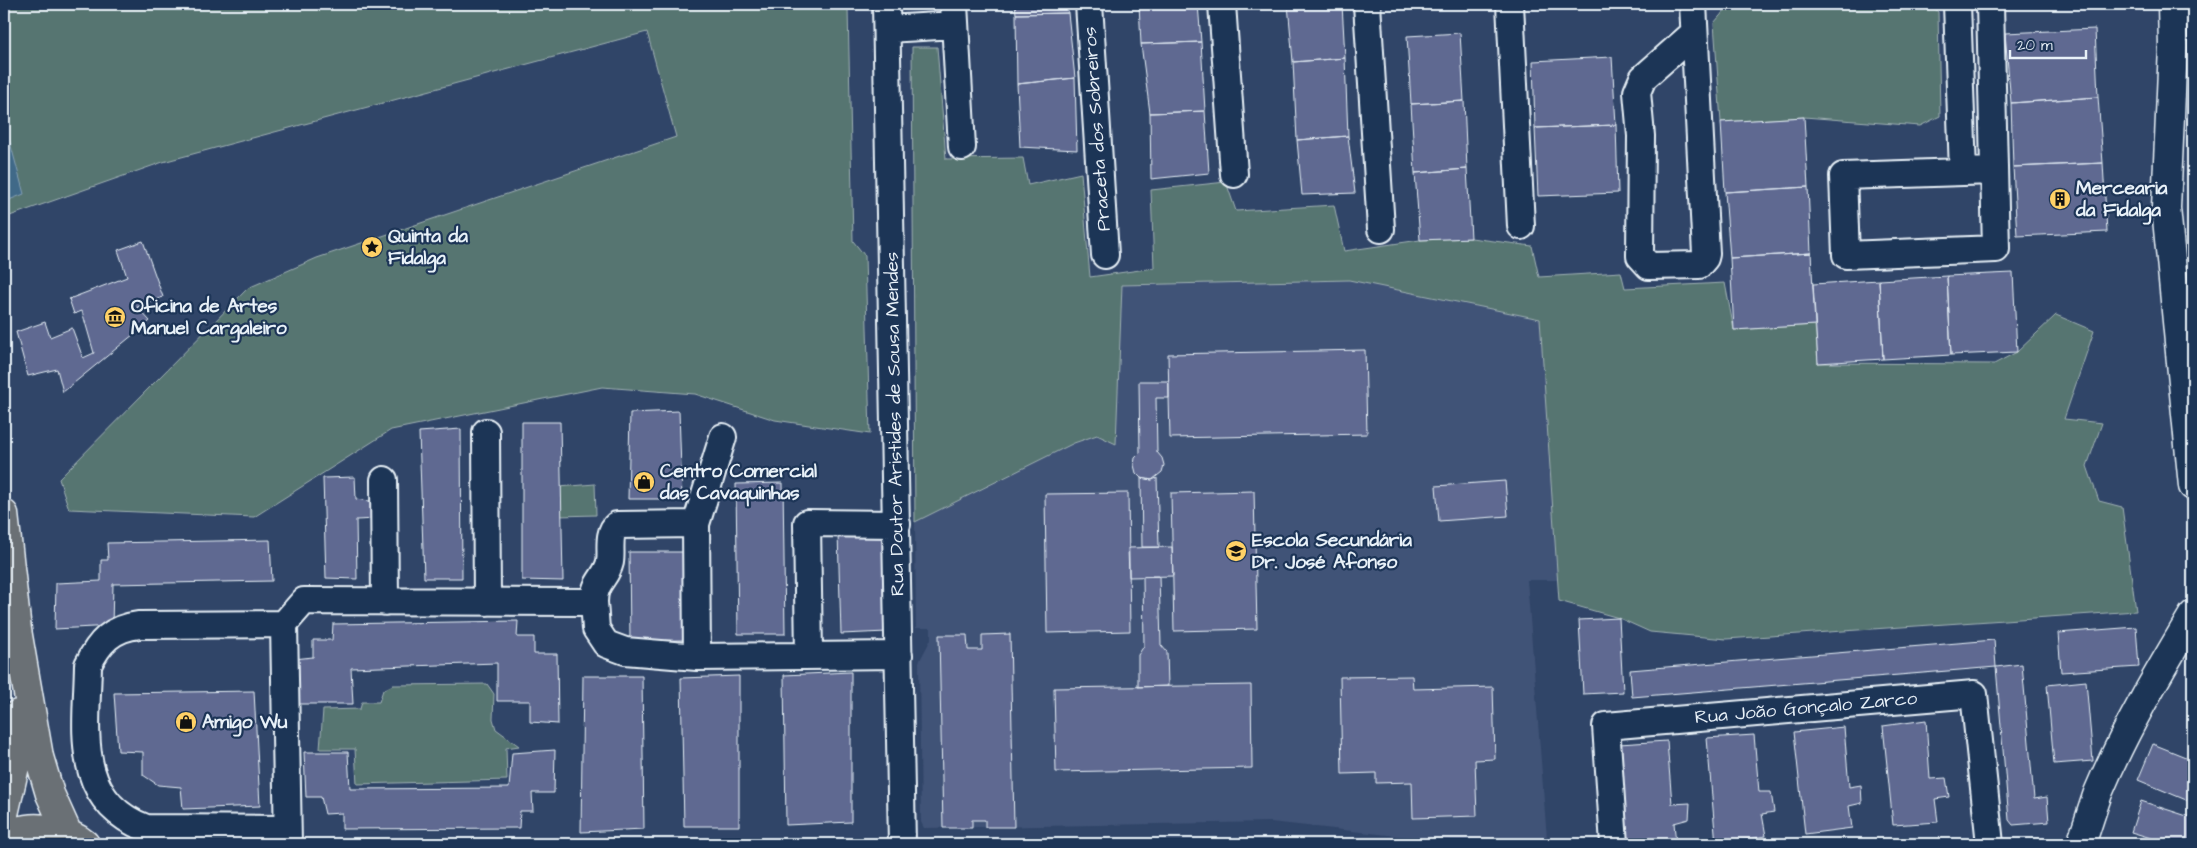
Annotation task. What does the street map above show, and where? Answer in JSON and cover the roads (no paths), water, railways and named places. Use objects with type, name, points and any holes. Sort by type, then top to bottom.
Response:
[{"type":"main road","points":[[4,514],[17,630],[39,757],[50,794],[77,839]]},
{"type":"main road","points":[[4,814],[18,753],[17,630]]},
{"type":"main road","points":[[4,838],[18,831],[35,828],[77,839]]},
{"type":"street","name":"Praceta dos Sobreiros","points":[[1089,4],[1105,255]]},
{"type":"street","points":[[1222,4],[1234,174]]},
{"type":"street","points":[[1367,4],[1382,229]]},
{"type":"street","points":[[1510,4],[1521,226]]},
{"type":"street","points":[[1693,4],[1706,254],[1699,265],[1649,266],[1640,256],[1641,136],[1637,92],[1643,78],[1694,33]]},
{"type":"street","points":[[1957,4],[1964,172]]},
{"type":"street","points":[[1990,4],[1996,249],[1846,255],[1843,176],[1993,171]]},
{"type":"street","points":[[2172,4],[2173,55],[2166,208],[2193,486]]},
{"type":"street","points":[[887,16],[954,14],[962,147]]},
{"type":"street","name":"Rua Doutor Aristides de Sousa Mendes","points":[[887,16],[902,844]]},
{"type":"street","points":[[486,432],[487,602]]},
{"type":"street","points":[[697,657],[696,524],[722,437]]},
{"type":"street","points":[[384,480],[385,602]]},
{"type":"street","points":[[809,656],[807,523],[897,524]]},
{"type":"street","points":[[696,524],[617,525],[611,533],[609,565],[596,586],[594,602],[596,629],[606,644],[625,650],[697,657],[899,655]]},
{"type":"street","points":[[284,624],[138,625],[124,627],[111,634],[97,648],[88,665],[87,758],[95,782],[111,806],[132,822],[146,828],[288,837],[284,624],[304,601],[594,602]]},
{"type":"street","points":[[2082,844],[2098,794],[2120,747],[2157,676],[2193,615]]},
{"type":"street","name":"Rua João Gonçalo Zarco","points":[[1614,844],[1606,726],[1974,694],[1990,844]]},
{"type":"place","name":"Mercearia da Fidalga","points":[[2060,199]]},
{"type":"place","name":"Quinta da Fidalga","points":[[372,247]]},
{"type":"place","name":"Oficina de Artes Manuel Cargaleiro","points":[[115,317]]},
{"type":"place","name":"Centro Comercial das Cavaquinhas","points":[[644,482]]},
{"type":"place","name":"Escola Secundária Dr. José Afonso","points":[[1236,551]]},
{"type":"place","name":"Amigo Wu","points":[[186,722]]}]
